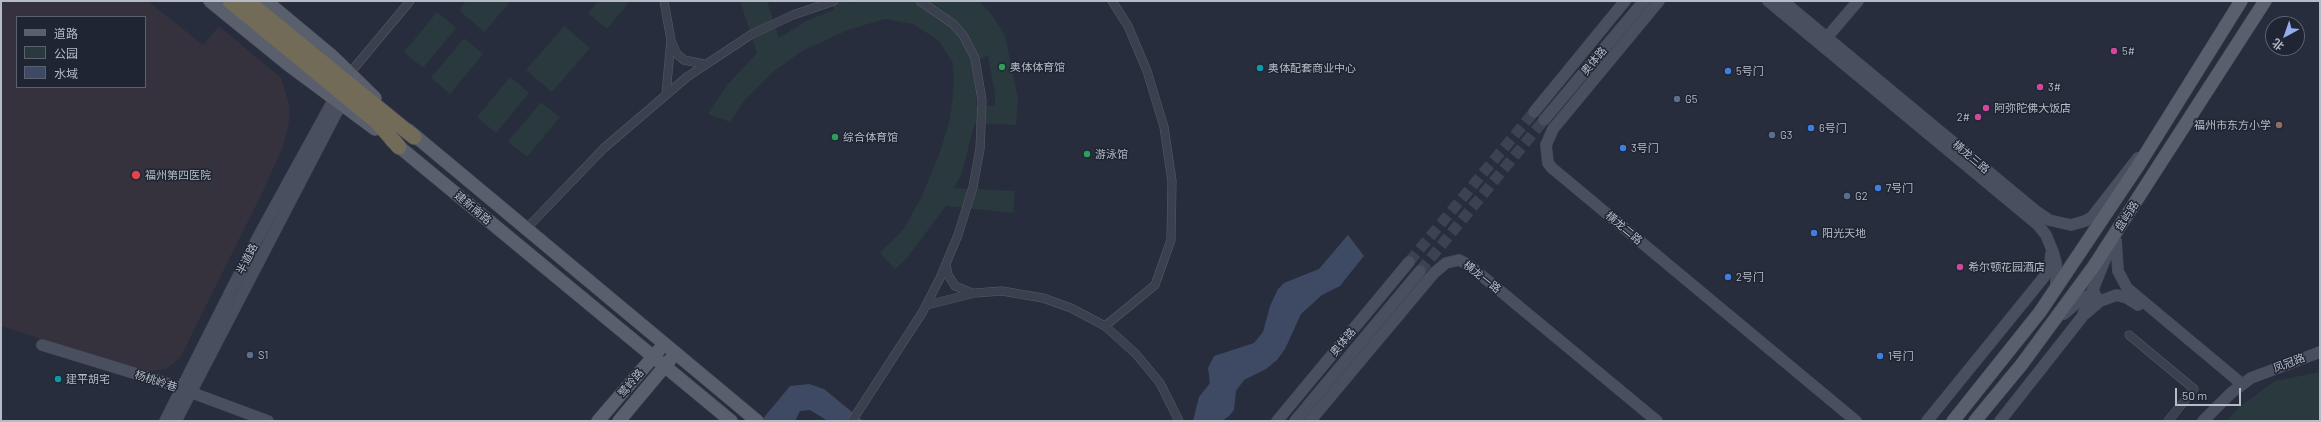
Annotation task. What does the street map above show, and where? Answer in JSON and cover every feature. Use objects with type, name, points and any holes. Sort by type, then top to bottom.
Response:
[{"type":"highway","points":[[230,1],[377,122],[399,147]]},
{"type":"highway","points":[[247,1],[414,136]]},
{"type":"main road","name":"建新南路","points":[[210,1],[290,66],[399,147],[731,421]]},
{"type":"main road","name":"建新南路","points":[[266,1],[350,73],[414,136],[757,421]]},
{"type":"main road","name":"盘屿路","points":[[1953,421],[2016,344],[2056,288],[2154,141],[2241,1]]},
{"type":"main road","name":"盘屿路","points":[[1975,421],[2048,329],[2094,266],[2264,1]]},
{"type":"main road","name":"鹭岭路","points":[[598,421],[664,344]]},
{"type":"main road","name":"鹭岭路","points":[[619,421],[676,354]]},
{"type":"street","points":[[350,73],[410,1]]},
{"type":"street","points":[[664,1],[674,50],[684,60],[704,64]]},
{"type":"street","points":[[526,229],[604,148],[666,94],[704,64],[752,34],[792,16],[834,1]]},
{"type":"street","points":[[852,421],[869,398],[927,305],[958,234],[977,166],[982,128],[982,88],[975,58],[963,35],[944,16],[920,1]]},
{"type":"street","points":[[1105,326],[1155,285],[1171,240],[1172,181],[1164,127],[1147,71],[1128,26],[1112,1]]},
{"type":"street","name":"奥体路","points":[[1534,112],[1625,1]]},
{"type":"street","name":"奥体路","points":[[1544,120],[1644,1]]},
{"type":"street","name":"横龙二路","points":[[1659,1],[1552,129],[1546,145],[1548,163],[1552,168],[1856,421]]},
{"type":"street","name":"横龙三路","points":[[1768,1],[1824,41],[2036,211],[2058,223],[2077,224],[2092,217],[2126,171],[2154,141]]},
{"type":"street","name":"横龙三路","points":[[1783,1],[1824,41],[2042,230],[2050,242],[2056,263],[2056,288]]},
{"type":"street","points":[[1824,41],[1858,1]]},
{"type":"street","points":[[666,94],[671,40]]},
{"type":"street","name":"半道路","points":[[176,421],[186,391],[257,239],[338,102]]},
{"type":"street","points":[[2078,322],[2091,295],[2116,232]]},
{"type":"street","points":[[2116,232],[2116,263],[2120,277],[2127,288],[2239,386]]},
{"type":"street","points":[[1927,421],[2044,277],[2050,264],[2050,242]]},
{"type":"street","name":"横龙一路","points":[[1310,421],[1434,273],[1446,263],[1459,260],[1469,265],[1657,421]]},
{"type":"street","name":"奥体路","points":[[1277,421],[1409,262]]},
{"type":"street","points":[[946,263],[948,276],[955,286],[965,291],[975,293]]},
{"type":"street","name":"奥体路","points":[[1295,421],[1420,271]]},
{"type":"street","points":[[927,305],[975,293],[1002,291],[1043,298],[1071,308],[1105,326],[1146,364],[1165,392],[1178,421]]},
{"type":"street","points":[[2048,329],[2077,301],[2091,295],[2117,295],[2127,298],[2138,305],[2239,386]]},
{"type":"street","points":[[2000,421],[2094,304],[2117,295]]},
{"type":"street","points":[[2129,335],[2194,389],[2168,421]]},
{"type":"street","name":"杨桃岭巷","points":[[42,345],[186,391],[268,421]]},
{"type":"street","name":"凤冠路","points":[[2203,421],[2239,386],[2264,372],[2320,352]]},
{"type":"street","name":"半道路","points":[[165,421],[186,391]]},
{"type":"shaded area","name":"福州第四医院","points":[[1,1],[148,1],[203,45],[219,26],[281,78],[289,104],[290,116],[284,144],[265,187],[180,358],[166,369],[145,372],[1,326]]},
{"type":"green space","points":[[466,1],[511,1],[484,32],[459,10]]},
{"type":"green space","points":[[598,1],[630,1],[607,29],[588,13]]},
{"type":"green space","points":[[740,1],[767,1],[779,38],[808,20],[834,10],[832,1],[851,1],[852,3],[862,1],[979,1],[990,12],[1005,35],[1018,99],[1016,125],[975,123],[961,175],[954,188],[1015,191],[1013,213],[946,206],[907,258],[895,269],[880,253],[903,230],[921,198],[940,152],[950,119],[954,86],[953,63],[939,41],[913,24],[885,19],[848,30],[802,51],[773,72],[744,101],[730,122],[708,114],[727,85],[757,53]],"holes":[[[988,56],[995,94],[995,106],[976,106],[977,88],[972,62]]]},
{"type":"green space","points":[[437,12],[456,28],[423,68],[404,52]]},
{"type":"green space","points":[[564,26],[590,48],[552,92],[526,70]]},
{"type":"green space","points":[[464,38],[483,54],[450,94],[431,78]]},
{"type":"green space","points":[[510,77],[529,93],[496,133],[477,117]]},
{"type":"green space","points":[[541,102],[560,117],[527,157],[508,142]]},
{"type":"green space","points":[[2320,372],[2320,421],[2227,421],[2239,407],[2275,381]]},
{"type":"water","points":[[1348,235],[1364,256],[1340,286],[1322,295],[1301,314],[1285,349],[1277,360],[1266,369],[1244,380],[1236,391],[1234,410],[1229,416],[1222,421],[1193,421],[1199,397],[1210,383],[1208,368],[1214,356],[1254,343],[1263,332],[1270,306],[1278,289],[1284,283],[1319,269]]},
{"type":"water","points":[[809,384],[824,389],[863,421],[828,421],[810,410],[800,411],[795,421],[761,421],[790,386]]},
{"type":"tunnel","points":[[1409,262],[1534,112]]},
{"type":"tunnel","points":[[1420,271],[1544,120]]},
{"type":"place","name":"5#","points":[[2114,51]]},
{"type":"place","name":"奥体体育馆","points":[[1002,67]]},
{"type":"place","name":"奥体配套商业中心","points":[[1260,68]]},
{"type":"place","name":"5号门","points":[[1728,71]]},
{"type":"place","name":"3#","points":[[2040,87]]},
{"type":"place","name":"G5","points":[[1677,99]]},
{"type":"place","name":"阿弥陀佛大饭店","points":[[1986,108]]},
{"type":"place","name":"2#","points":[[1978,117]]},
{"type":"place","name":"福州市东方小学","points":[[2279,125]]},
{"type":"place","name":"6号门","points":[[1811,128]]},
{"type":"place","name":"G3","points":[[1772,135]]},
{"type":"place","name":"综合体育馆","points":[[835,137]]},
{"type":"place","name":"3号门","points":[[1623,148]]},
{"type":"place","name":"游泳馆","points":[[1087,154]]},
{"type":"place","name":"福州第四医院","points":[[136,175]]},
{"type":"place","name":"7号门","points":[[1878,188]]},
{"type":"place","name":"G2","points":[[1847,196]]},
{"type":"place","name":"阳光天地","points":[[1814,233]]},
{"type":"place","name":"希尔顿花园酒店","points":[[1960,267]]},
{"type":"place","name":"2号门","points":[[1728,277]]},
{"type":"place","name":"S1","points":[[250,355]]},
{"type":"place","name":"1号门","points":[[1880,356]]},
{"type":"place","name":"建平胡宅","points":[[58,379]]}]
